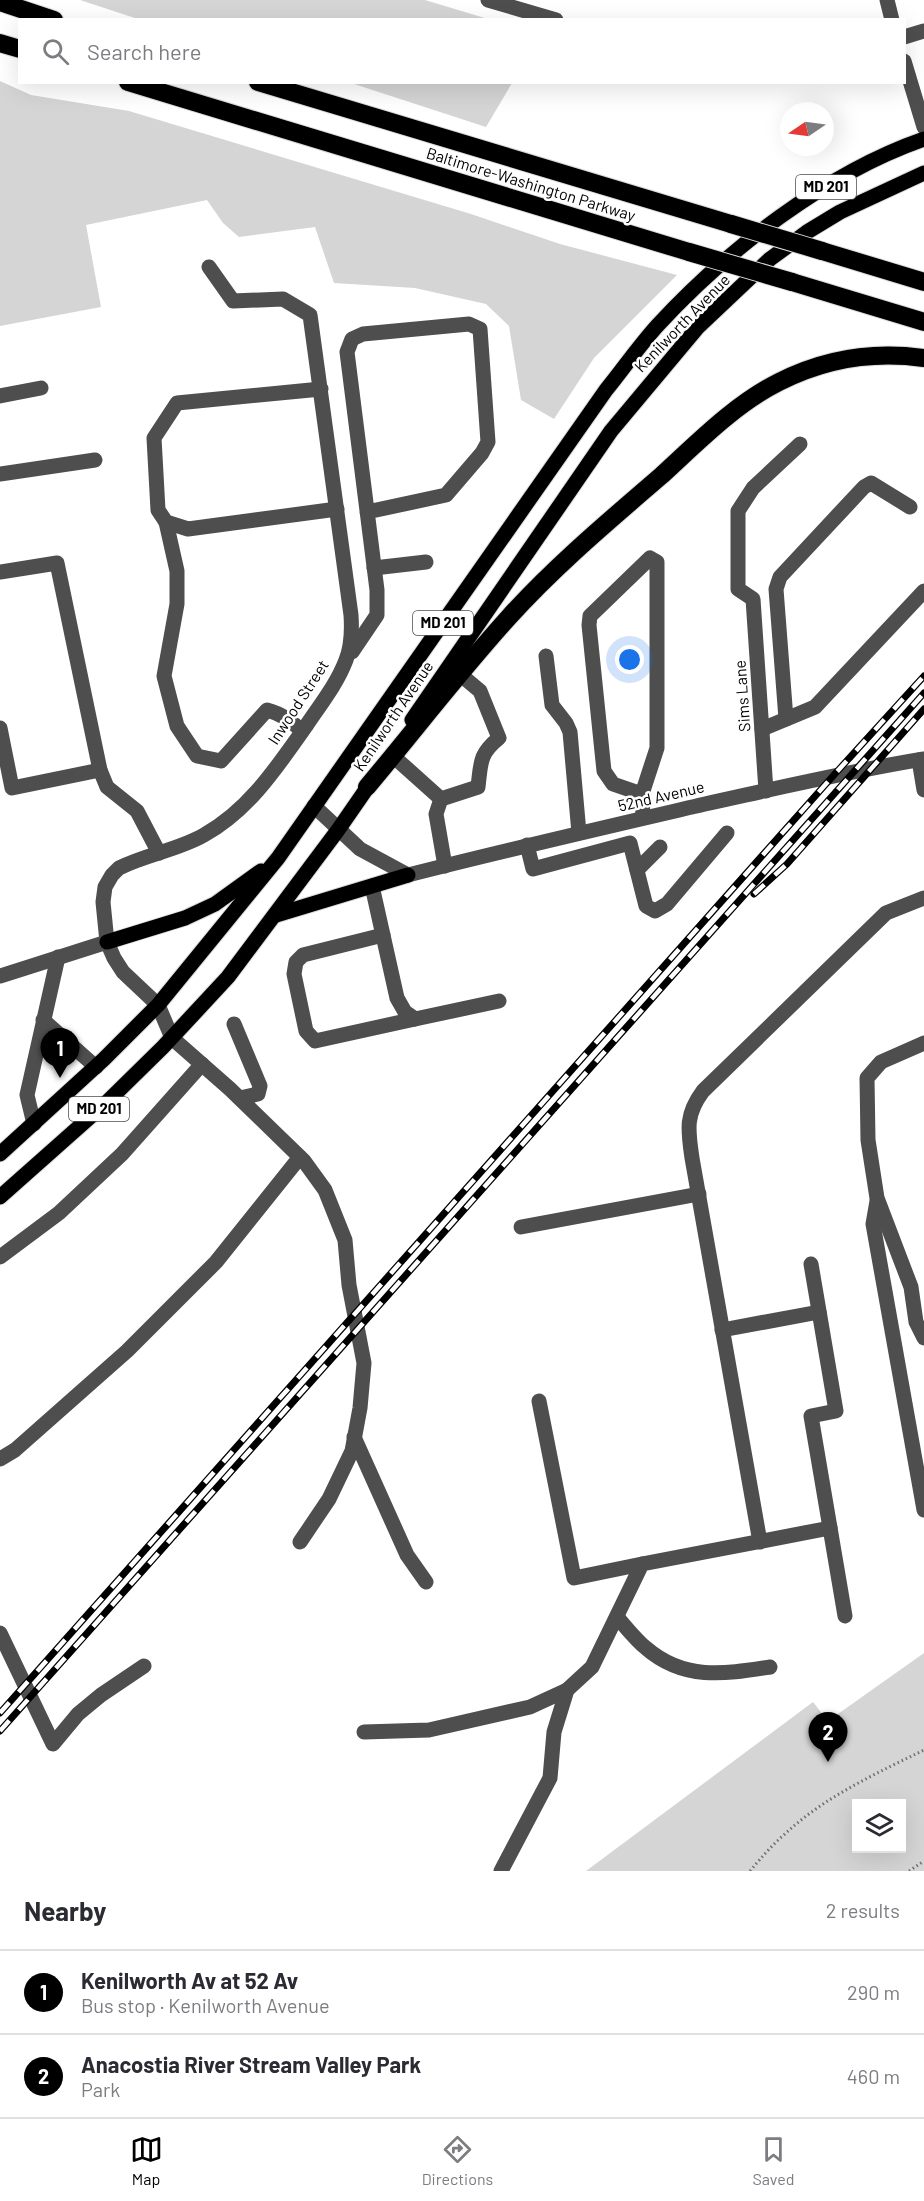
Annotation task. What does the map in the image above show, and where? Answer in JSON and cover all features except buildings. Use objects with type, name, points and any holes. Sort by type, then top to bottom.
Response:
[{"type":"highway","points":[[0,2],[48,18]]},
{"type":"highway","points":[[0,43],[18,48]]},
{"type":"highway","name":"Baltimore-Washington Parkway","points":[[135,84],[924,322]]},
{"type":"highway","name":"Baltimore-Washington Parkway","points":[[265,84],[924,282]]},
{"type":"highway","points":[[367,787],[510,616],[565,561],[712,430],[761,393],[799,373],[842,360],[880,355],[924,358]]},
{"type":"main road","name":"Kenilworth Avenue","points":[[0,1154],[96,1067],[158,1005],[278,858],[606,390],[657,326],[725,260],[789,211],[817,192],[870,163],[924,139]]},
{"type":"main road","name":"Kenilworth Avenue","points":[[0,1197],[107,1102],[172,1038],[228,977],[338,830],[610,430],[698,327],[770,259],[807,232],[840,212],[924,174]]},
{"type":"main road","points":[[107,942],[185,918],[215,904],[278,858]]},
{"type":"main road","points":[[276,915],[408,875]]},
{"type":"street","points":[[488,0],[534,7],[553,18]]},
{"type":"street","points":[[887,0],[892,18]]},
{"type":"street","points":[[906,36],[924,32]]},
{"type":"street","points":[[906,68],[924,127]]},
{"type":"street","name":"Inwood Street","points":[[107,942],[103,902],[105,887],[112,875],[119,867],[203,836],[229,819],[254,796],[333,686],[347,659],[352,638],[351,615],[310,315],[283,299],[233,301],[209,267]]},
{"type":"street","points":[[347,659],[377,615],[374,568],[367,512],[347,352],[352,339],[363,334],[469,324],[480,329],[488,442],[482,453],[446,495],[367,512]]},
{"type":"street","points":[[0,396],[41,388]]},
{"type":"street","points":[[302,731],[277,712],[267,710],[221,761],[197,756],[177,726],[164,676],[177,604],[177,571],[166,522],[158,510],[154,438],[177,403],[321,389]]},
{"type":"street","name":"Sims Lane","points":[[766,790],[753,599],[738,589],[738,511],[753,488],[800,444]]},
{"type":"street","points":[[0,474],[95,460]]},
{"type":"street","points":[[786,719],[776,589],[780,577],[864,487],[871,483],[910,507]]},
{"type":"street","points":[[166,522],[188,529],[337,509]]},
{"type":"street","points":[[642,794],[612,784],[604,771],[589,625],[590,616],[650,558],[657,562],[657,748],[642,794],[643,818]]},
{"type":"street","points":[[374,568],[426,562]]},
{"type":"street","points":[[0,572],[57,563],[100,770],[107,787],[137,811],[159,853]]},
{"type":"street","points":[[762,729],[815,707],[924,591]]},
{"type":"street","points":[[546,656],[552,705],[570,732],[579,833]]},
{"type":"street","points":[[441,799],[478,787],[482,755],[488,746],[499,738],[480,691],[461,675]]},
{"type":"street","points":[[0,728],[12,788],[100,770]]},
{"type":"street","points":[[393,756],[441,799]]},
{"type":"street","points":[[921,760],[924,790]]},
{"type":"street","name":"52nd Avenue","points":[[408,875],[766,790],[921,760]]},
{"type":"street","points":[[441,799],[436,814],[445,866]]},
{"type":"street","points":[[314,806],[360,849],[408,875]]},
{"type":"street","points":[[527,846],[533,868],[630,843],[646,906],[656,911],[668,904],[727,833]]},
{"type":"street","points":[[637,870],[660,847]]},
{"type":"street","points":[[372,886],[397,998],[405,1012],[415,1019]]},
{"type":"street","points":[[759,1542],[699,1194],[689,1132],[689,1116],[694,1103],[703,1092],[886,913],[924,898]]},
{"type":"street","points":[[383,936],[303,955],[296,962],[294,974],[306,1031],[315,1041],[499,1000]]},
{"type":"street","points":[[0,976],[107,942],[123,972],[158,1005],[172,1038],[240,1098],[300,1157],[325,1190],[345,1240],[349,1285],[364,1364],[352,1451],[329,1499],[300,1542]]},
{"type":"street","points":[[34,1124],[27,1095],[58,957]]},
{"type":"street","points":[[43,1020],[96,1067]]},
{"type":"street","points":[[234,1024],[260,1086],[258,1094],[240,1098]]},
{"type":"street","points":[[924,1043],[881,1062],[867,1078],[868,1140],[878,1198],[911,1287],[916,1322],[924,1338]]},
{"type":"street","points":[[0,1257],[59,1213],[122,1154],[202,1064]]},
{"type":"street","points":[[0,1459],[15,1450],[127,1352],[208,1270],[300,1157]]},
{"type":"street","points":[[521,1227],[699,1194]]},
{"type":"street","points":[[878,1198],[873,1224],[924,1510]]},
{"type":"street","points":[[812,1264],[836,1411],[811,1416],[845,1616]]},
{"type":"street","points":[[722,1330],[819,1312]]},
{"type":"street","points":[[539,1401],[574,1578],[830,1528]]},
{"type":"street","points":[[354,1437],[407,1555],[426,1582]]},
{"type":"street","points":[[364,1732],[429,1730],[530,1707],[567,1690],[592,1667],[642,1564]]},
{"type":"street","points":[[617,1617],[646,1648],[671,1665],[701,1672],[725,1674],[770,1667]]},
{"type":"street","points":[[0,1633],[53,1744],[78,1714],[101,1695],[144,1666]]},
{"type":"street","points":[[501,1871],[549,1778],[554,1732],[567,1690]]},
{"type":"path","points":[[750,1871],[784,1834],[818,1808],[924,1750]]},
{"type":"path","points":[[909,1871],[924,1861]]},
{"type":"shaded area","points":[[80,0],[425,0],[485,18],[135,18]]},
{"type":"shaded area","points":[[0,81],[31,95],[129,111],[471,214],[560,244],[677,275],[594,358],[554,419],[521,400],[509,326],[486,304],[415,288],[334,283],[315,227],[239,237],[223,223],[207,200],[86,225],[101,307],[0,326]]},
{"type":"shaded area","points":[[354,84],[511,84],[486,127]]},
{"type":"shaded area","points":[[924,1653],[924,1871],[586,1871],[813,1702],[828,1721]]},
{"type":"railway","points":[[0,1713],[924,676]]},
{"type":"railway","points":[[0,1731],[924,693]]},
{"type":"railway","points":[[754,894],[787,864],[924,709]]},
{"type":"place","name":"Kenilworth Av at 52 Av","points":[[60,1078]]},
{"type":"place","name":"Anacostia River Stream Valley Park","points":[[828,1762]]}]
